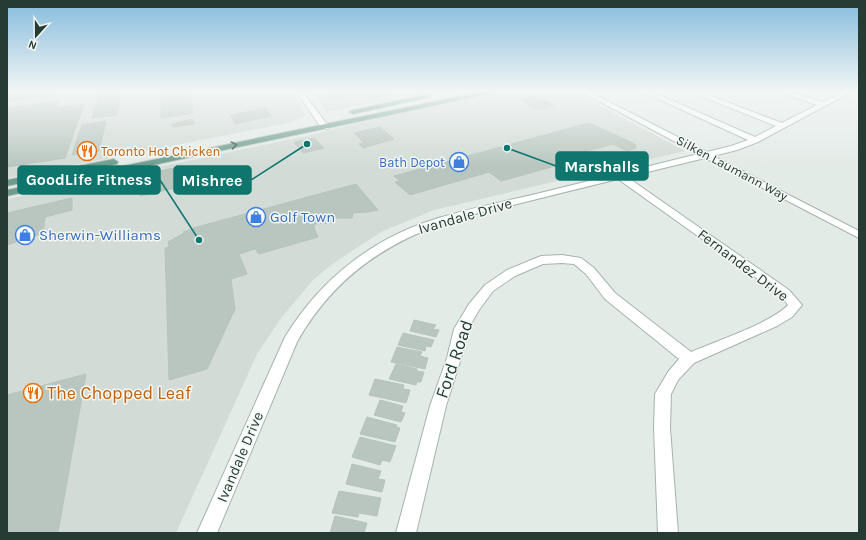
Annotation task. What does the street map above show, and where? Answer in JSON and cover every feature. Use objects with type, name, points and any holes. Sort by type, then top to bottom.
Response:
[{"type":"main road","points":[[7,193],[350,116]]},
{"type":"main road","points":[[7,183],[358,116]]},
{"type":"street","points":[[317,116],[322,123]]},
{"type":"street","name":"Silken Laumann Way","points":[[633,116],[859,235]]},
{"type":"street","points":[[702,116],[755,140]]},
{"type":"street","points":[[757,116],[782,126]]},
{"type":"street","name":"Ivandale Drive","points":[[207,533],[290,341],[318,300],[346,271],[390,242],[422,227],[445,219],[734,148],[755,140],[802,116]]},
{"type":"street","name":"Fernandez Drive","points":[[619,176],[785,293],[795,305],[787,314],[772,323],[689,359],[673,376],[663,394],[662,428],[668,533]]},
{"type":"street","name":"Ford Road","points":[[406,533],[438,406],[454,358],[461,329],[474,307],[489,288],[511,273],[542,260],[562,259],[577,261],[590,271],[610,296],[689,359]]},
{"type":"shaded area","points":[[7,116],[303,116],[293,122],[7,178]]},
{"type":"shaded area","points":[[387,116],[619,116],[685,151],[434,210],[381,232],[335,262],[314,279],[282,317],[257,354],[176,533],[7,533],[7,199],[306,136]]},
{"type":"building","points":[[7,116],[80,116],[65,158],[7,167]]},
{"type":"building","points":[[93,116],[107,116],[92,118]]},
{"type":"building","points":[[161,116],[173,116],[161,118]]},
{"type":"building","points":[[232,116],[270,116],[235,124]]},
{"type":"building","points":[[192,119],[195,124],[173,127],[172,124]]},
{"type":"building","points":[[106,121],[99,151],[72,155],[82,125]]},
{"type":"building","points":[[589,123],[635,144],[636,148],[627,151],[613,144],[573,155],[580,159],[501,181],[489,172],[410,195],[395,182],[400,181],[394,176]]},
{"type":"building","points":[[380,127],[394,139],[363,148],[359,144],[364,143],[354,133]]},
{"type":"building","points":[[314,138],[324,148],[303,153],[294,142]]},
{"type":"building","points":[[179,167],[185,186],[140,196],[137,176]]},
{"type":"building","points":[[356,184],[378,210],[353,213],[352,218],[334,218],[333,223],[315,224],[314,228],[318,237],[259,254],[255,249],[239,254],[247,274],[231,279],[235,309],[207,369],[169,380],[165,248],[169,247],[168,242],[184,233],[183,232],[193,228]]},
{"type":"building","points":[[72,198],[72,210],[45,217],[43,233],[7,245],[7,213]]},
{"type":"building","points":[[414,320],[436,325],[433,329],[439,330],[436,337],[410,331]]},
{"type":"building","points":[[403,333],[434,340],[431,347],[426,346],[425,351],[398,345]]},
{"type":"building","points":[[397,347],[422,352],[420,356],[428,358],[425,369],[391,362]]},
{"type":"building","points":[[396,364],[424,372],[421,382],[417,382],[416,385],[389,379]]},
{"type":"building","points":[[86,374],[58,533],[7,533],[7,395]]},
{"type":"building","points":[[375,379],[404,385],[403,389],[410,390],[406,403],[369,395]]},
{"type":"building","points":[[380,400],[403,406],[401,412],[405,413],[401,422],[374,415]]},
{"type":"building","points":[[367,417],[397,425],[396,427],[400,428],[395,442],[360,434]]},
{"type":"building","points":[[360,437],[396,446],[390,462],[382,460],[380,465],[352,457]]},
{"type":"building","points":[[352,464],[381,471],[378,479],[385,480],[382,492],[346,484]]},
{"type":"building","points":[[339,491],[381,498],[377,516],[359,513],[358,517],[332,513]]},
{"type":"building","points":[[335,516],[367,523],[364,533],[330,533]]},
{"type":"place","name":"Mishree","points":[[307,144]]},
{"type":"place","name":"Marshalls","points":[[507,148]]},
{"type":"place","name":"Toronto Hot Chicken","points":[[87,151]]},
{"type":"place","name":"Bath Depot","points":[[459,162]]},
{"type":"place","name":"Golf Town","points":[[256,217]]},
{"type":"place","name":"Sherwin-Williams","points":[[25,235]]},
{"type":"place","name":"GoodLife Fitness","points":[[199,240]]},
{"type":"place","name":"The Chopped Leaf","points":[[33,393]]}]
